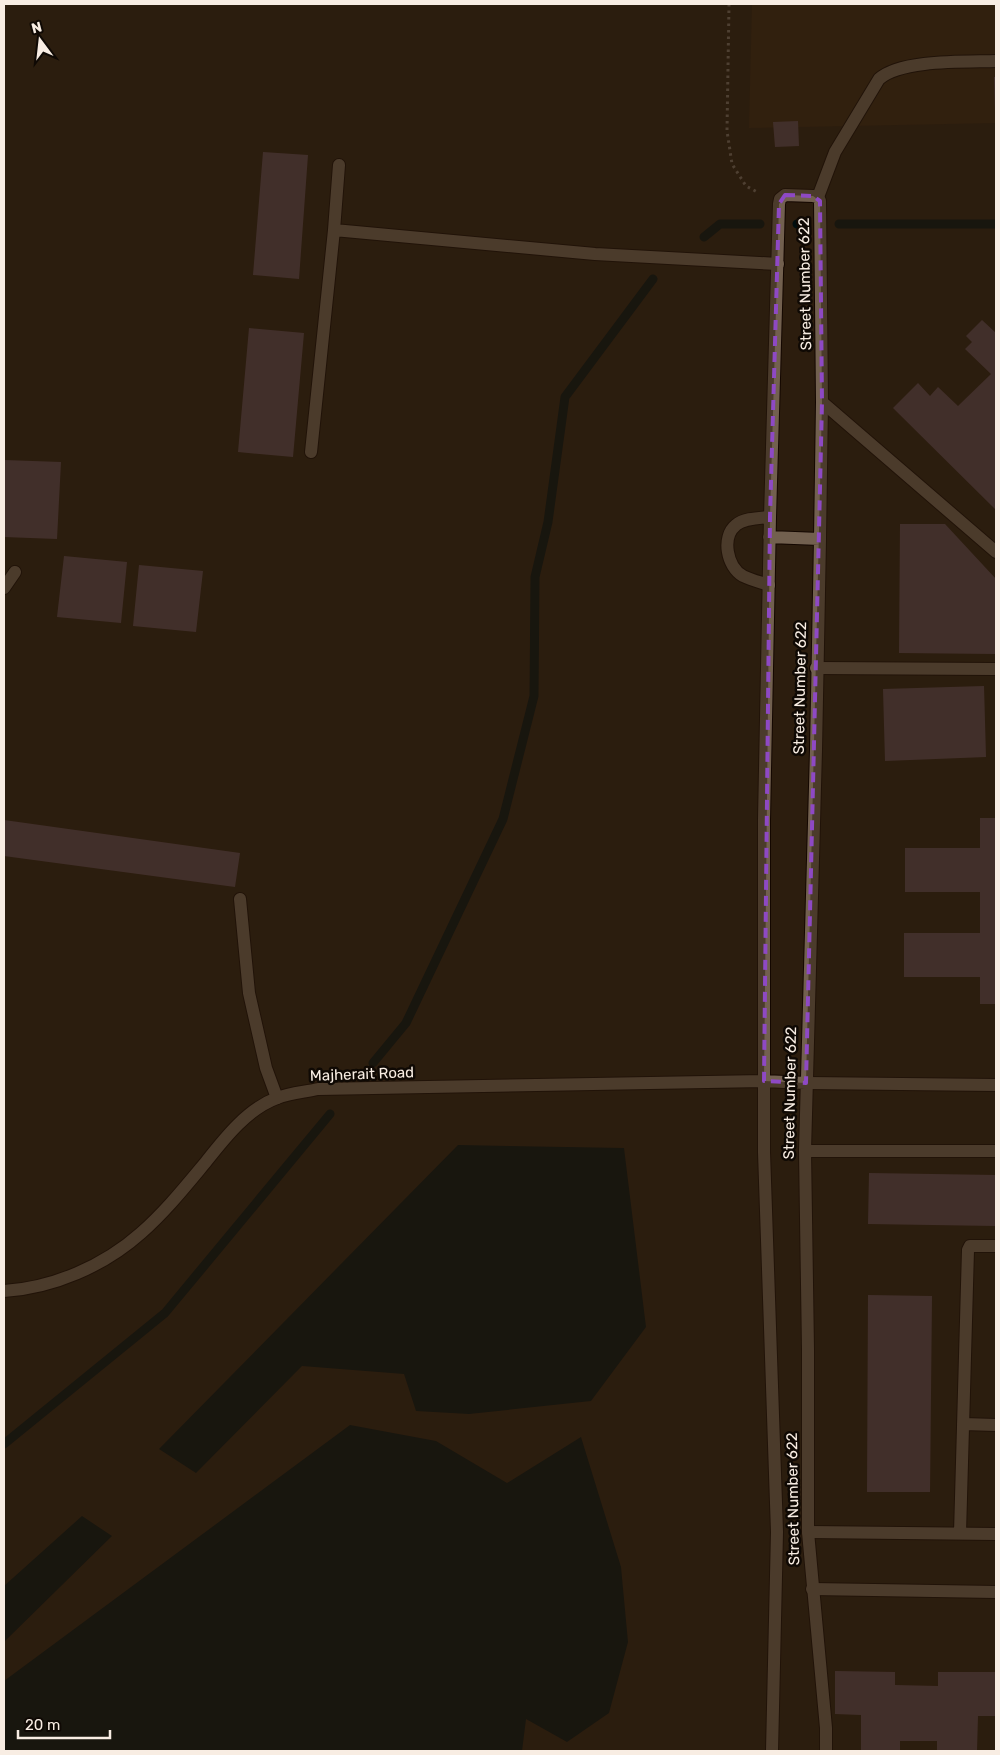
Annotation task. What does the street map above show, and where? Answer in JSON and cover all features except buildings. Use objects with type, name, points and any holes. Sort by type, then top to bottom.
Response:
[{"type":"street","points":[[818,197],[836,152],[879,79],[884,75],[928,63],[996,60]]},
{"type":"street","points":[[311,452],[339,165]]},
{"type":"street","name":"Street Number 622","points":[[772,1751],[777,1532],[764,1152],[764,820],[769,537],[779,204],[780,199],[785,195],[818,197],[820,201],[822,402],[820,539],[805,1151],[808,1532],[826,1728],[826,1751]]},
{"type":"street","points":[[334,230],[595,254],[778,264]]},
{"type":"street","points":[[822,402],[996,552]]},
{"type":"street","points":[[769,585],[742,575],[733,567],[729,557],[728,544],[730,532],[736,525],[746,520],[770,517]]},
{"type":"street","points":[[769,537],[820,539]]},
{"type":"street","points":[[4,588],[15,572]]},
{"type":"street","points":[[816,668],[996,669]]},
{"type":"street","points":[[240,899],[249,992],[266,1068],[277,1098]]},
{"type":"street","name":"Majherait Road","points":[[4,1291],[58,1282],[105,1259],[140,1234],[178,1196],[246,1116],[277,1098],[318,1089],[764,1081],[996,1085]]},
{"type":"street","points":[[805,1151],[996,1151]]},
{"type":"street","points":[[960,1533],[968,1250],[970,1246],[996,1246]]},
{"type":"street","points":[[963,1424],[996,1424]]},
{"type":"street","points":[[808,1532],[996,1534]]},
{"type":"street","points":[[812,1589],[996,1592]]},
{"type":"path","points":[[729,4],[727,132],[732,164],[746,186],[779,204]]},
{"type":"highlighted area","points":[[785,195],[813,196],[820,201],[822,402],[806,1083],[764,1081],[770,517],[779,204]]},
{"type":"shaded area","points":[[752,4],[996,4],[996,123],[749,128]]},
{"type":"shaded area","points":[[458,1145],[624,1148],[646,1327],[591,1401],[469,1414],[416,1411],[404,1374],[302,1366],[196,1473],[159,1449]]},
{"type":"shaded area","points":[[350,1425],[436,1441],[507,1483],[581,1437],[621,1567],[628,1642],[609,1713],[567,1742],[526,1719],[522,1751],[4,1751],[4,1681]]},
{"type":"shaded area","points":[[82,1516],[112,1536],[4,1642],[4,1586]]},
{"type":"waterway","points":[[704,237],[720,224],[760,224]]},
{"type":"waterway","points":[[797,224],[802,224]]},
{"type":"waterway","points":[[839,224],[996,224]]},
{"type":"waterway","points":[[373,1063],[406,1023],[503,819],[534,696],[535,577],[548,522],[565,397],[653,279]]},
{"type":"waterway","points":[[4,1444],[165,1313],[330,1114]]}]
